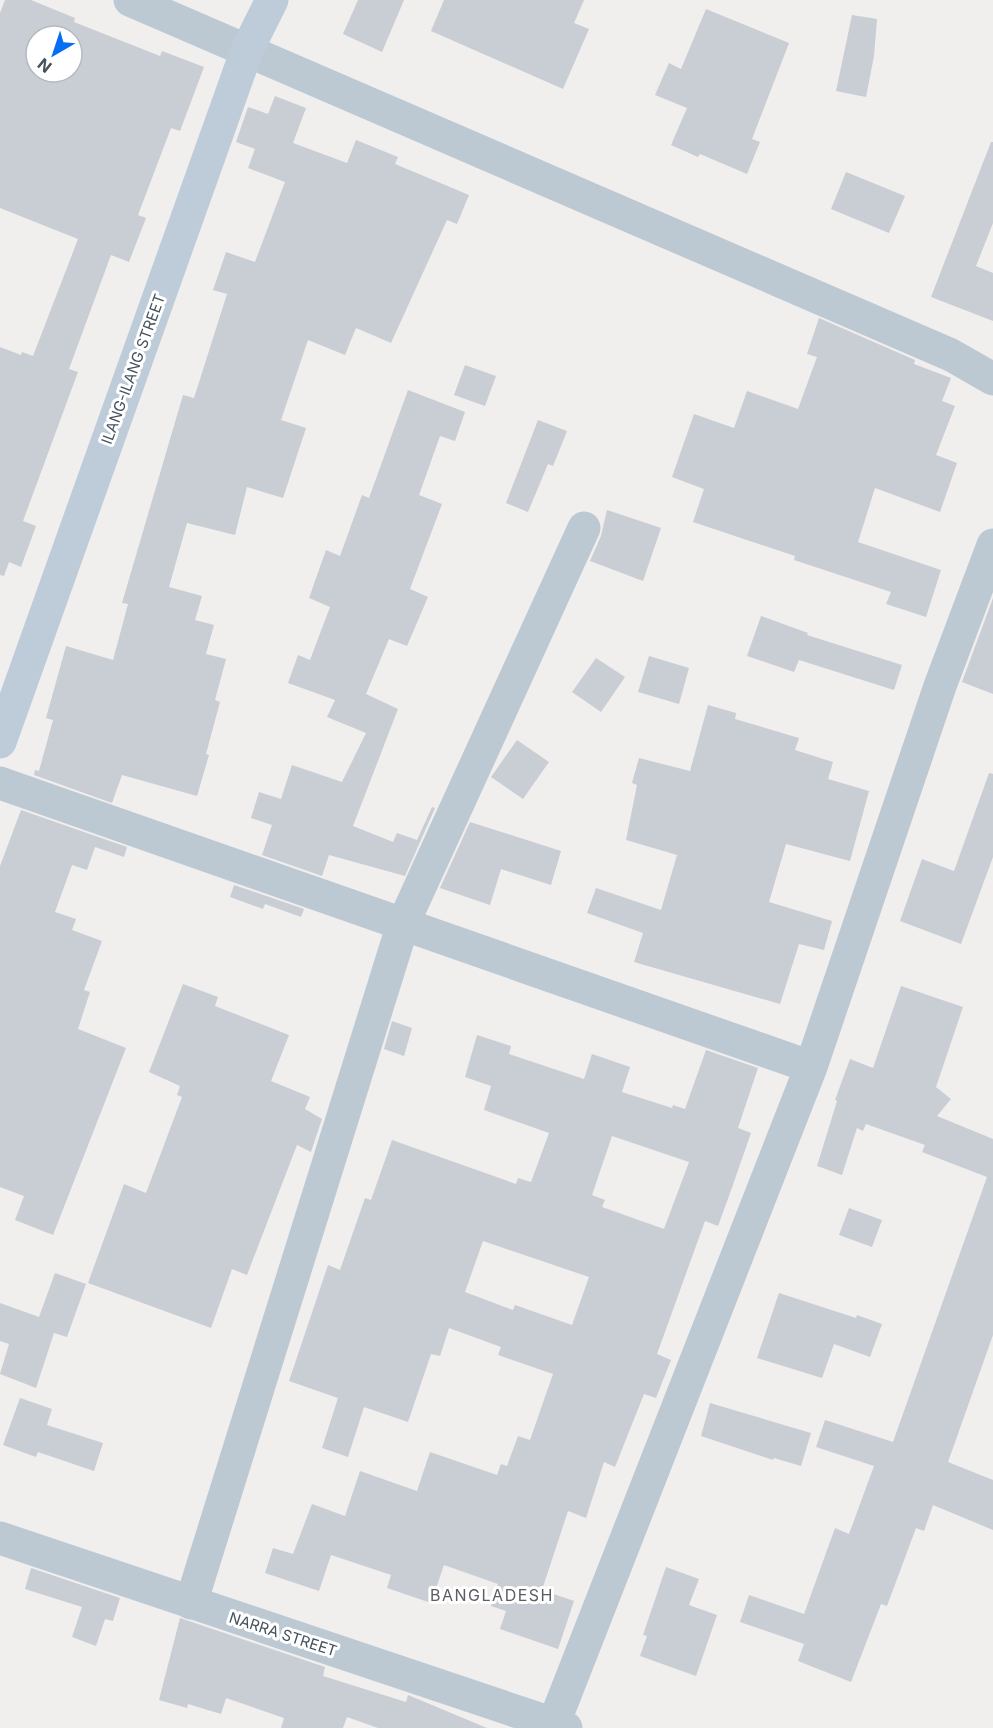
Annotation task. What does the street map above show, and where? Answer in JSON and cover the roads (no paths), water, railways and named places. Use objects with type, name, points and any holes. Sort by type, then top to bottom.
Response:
[{"type":"main road","name":"ILANG-ILANG STREET","points":[[0,742],[247,50],[272,0]]},
{"type":"street","points":[[130,0],[951,355],[993,379]]},
{"type":"street","points":[[191,1603],[403,924],[584,528]]},
{"type":"street","points":[[557,1726],[811,1067],[940,687],[993,545]]},
{"type":"street","points":[[0,783],[811,1067]]},
{"type":"street","name":"NARRA STREET","points":[[0,1538],[557,1726]]},
{"type":"district","name":"BANGLADESH","points":[[492,1595]]}]
